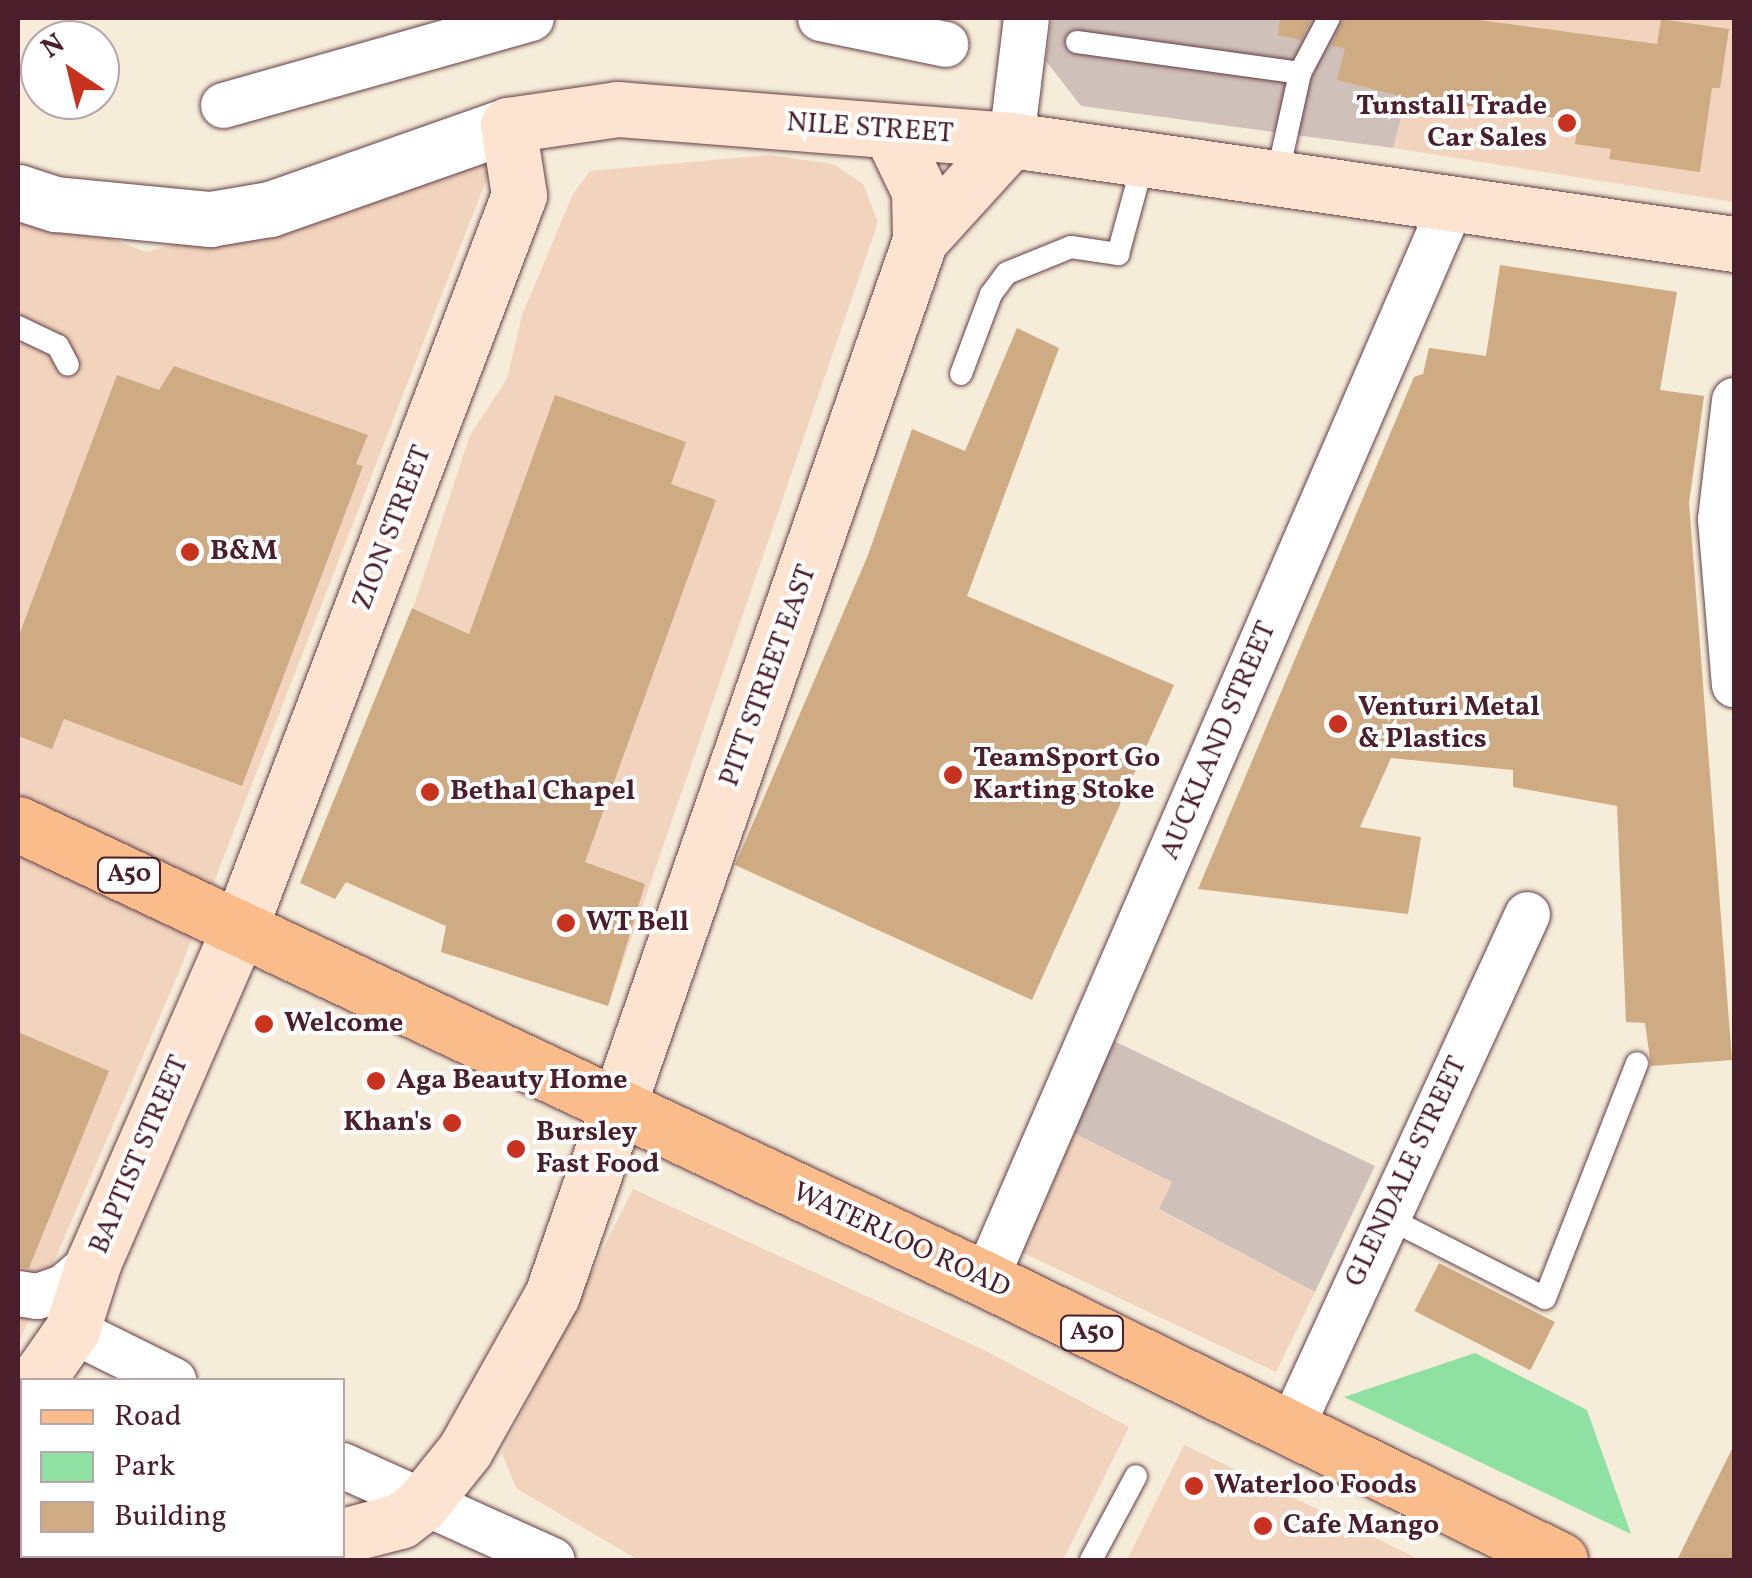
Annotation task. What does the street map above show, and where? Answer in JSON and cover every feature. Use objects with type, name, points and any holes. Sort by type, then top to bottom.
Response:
[{"type":"main road","name":"NILE STREET","points":[[508,124],[618,109],[1011,140],[1734,244]]},
{"type":"main road","name":"ZION STREET","points":[[240,927],[519,196],[508,124]]},
{"type":"main road","name":"PITT STREET EAST","points":[[422,1505],[466,1450],[552,1295],[620,1112],[704,852],[920,240],[919,192],[890,131]]},
{"type":"main road","name":"PITT STREET EAST","points":[[920,240],[1011,140]]},
{"type":"main road","name":"A50","points":[[18,824],[240,927]]},
{"type":"main road","name":"WATERLOO ROAD","points":[[240,927],[620,1112],[985,1279],[1289,1431],[1560,1560]]},
{"type":"main road","name":"BAPTIST STREET","points":[[38,1378],[72,1330],[94,1261],[240,927]]},
{"type":"main road","points":[[359,1543],[422,1505]]},
{"type":"main road","points":[[92,1560],[119,1558]]},
{"type":"street","points":[[223,105],[531,18]]},
{"type":"street","points":[[820,18],[946,44]]},
{"type":"street","points":[[1011,140],[1026,18]]},
{"type":"street","name":"NILE STREET","points":[[18,192],[56,204],[210,219],[270,209],[508,124]]},
{"type":"street","name":"AUCKLAND STREET","points":[[985,1279],[1452,202]]},
{"type":"street","points":[[1734,400],[1720,519],[1734,684]]},
{"type":"street","name":"GLENDALE STREET","points":[[1289,1431],[1527,914]]},
{"type":"street","points":[[18,1293],[37,1296],[63,1288],[94,1261]]},
{"type":"street","points":[[72,1330],[169,1378]]},
{"type":"street","points":[[345,1466],[422,1505],[552,1560]]},
{"type":"lane","points":[[1277,178],[1300,73],[1329,18]]},
{"type":"lane","points":[[1078,42],[1300,73]]},
{"type":"lane","points":[[960,374],[991,294],[1007,273],[1071,246],[1118,254],[1144,159]]},
{"type":"lane","points":[[18,326],[58,346],[68,365]]},
{"type":"lane","points":[[1386,1217],[1545,1298],[1637,1063]]},
{"type":"lane","points":[[1091,1560],[1136,1476]]},
{"type":"shaded area","points":[[1052,18],[1428,18],[1393,148],[1081,106],[1046,61]]},
{"type":"shaded area","name":"Tunstall Trade Car Sales","points":[[1428,18],[1734,18],[1734,202],[1393,148]]},
{"type":"shaded area","points":[[769,155],[833,164],[863,184],[878,222],[608,1006],[485,963],[585,687],[413,608],[470,435],[507,379],[522,315],[573,194],[590,171]]},
{"type":"shaded area","points":[[494,160],[179,972],[18,1345],[18,203],[146,252]]},
{"type":"shaded area","points":[[1114,1041],[1375,1166],[1315,1292],[1159,1209],[1172,1182],[1072,1132]]},
{"type":"shaded area","points":[[1072,1132],[1172,1182],[1160,1210],[1315,1292],[1276,1372],[1017,1250]]},
{"type":"shaded area","points":[[633,1189],[986,1351],[1129,1427],[1063,1560],[638,1560],[516,1488],[502,1453]]},
{"type":"shaded area","points":[[1184,1445],[1319,1510],[1420,1560],[1127,1560]]},
{"type":"green space","points":[[1475,1353],[1587,1410],[1631,1534],[1344,1397]]},
{"type":"building","points":[[1280,18],[1312,18],[1301,40],[1278,35]]},
{"type":"building","name":"Tunstall Trade Car Sales","points":[[1344,18],[1464,18],[1657,44],[1661,19],[1729,29],[1720,88],[1712,88],[1700,172],[1609,159],[1611,149],[1575,144],[1578,121],[1404,97],[1337,80],[1345,48],[1331,46]]},
{"type":"building","points":[[1500,265],[1677,292],[1660,390],[1704,396],[1689,503],[1732,1060],[1651,1066],[1645,1023],[1626,1022],[1617,806],[1513,787],[1513,770],[1391,758],[1360,827],[1421,837],[1408,914],[1198,889],[1414,377],[1423,374],[1429,348],[1486,356]]},
{"type":"building","name":"TeamSport Go Karting Stoke","points":[[1017,328],[1059,348],[967,596],[1174,685],[1032,1000],[735,865],[868,555],[912,429],[965,451]]},
{"type":"building","name":"B&M","points":[[174,366],[368,435],[356,464],[363,466],[242,786],[64,719],[52,749],[18,736],[18,638],[117,375],[159,390]]},
{"type":"building","points":[[555,395],[686,442],[671,484],[716,500],[585,862],[645,884],[608,1006],[441,952],[446,926],[346,882],[335,899],[300,883],[412,608],[469,634]]},
{"type":"building","points":[[18,1032],[109,1071],[29,1268],[18,1267]]},
{"type":"building","points":[[1439,1263],[1555,1322],[1530,1370],[1414,1311]]},
{"type":"building","points":[[1734,1445],[1734,1560],[1677,1560]]},
{"type":"place","name":"Tunstall Trade Car Sales","points":[[1567,123]]},
{"type":"place","name":"B&M","points":[[190,552]]},
{"type":"place","name":"Venturi Metal & Plastics","points":[[1338,724]]},
{"type":"place","name":"TeamSport Go Karting Stoke","points":[[953,775]]},
{"type":"place","name":"Bethal Chapel","points":[[430,792]]},
{"type":"place","name":"WT Bell","points":[[566,923]]},
{"type":"place","name":"Welcome","points":[[264,1024]]},
{"type":"place","name":"Aga Beauty Home","points":[[376,1081]]},
{"type":"place","name":"Khan's","points":[[452,1123]]},
{"type":"place","name":"Bursley Fast Food","points":[[516,1149]]},
{"type":"place","name":"Waterloo Foods","points":[[1194,1486]]},
{"type":"place","name":"Cafe Mango","points":[[1263,1526]]}]
